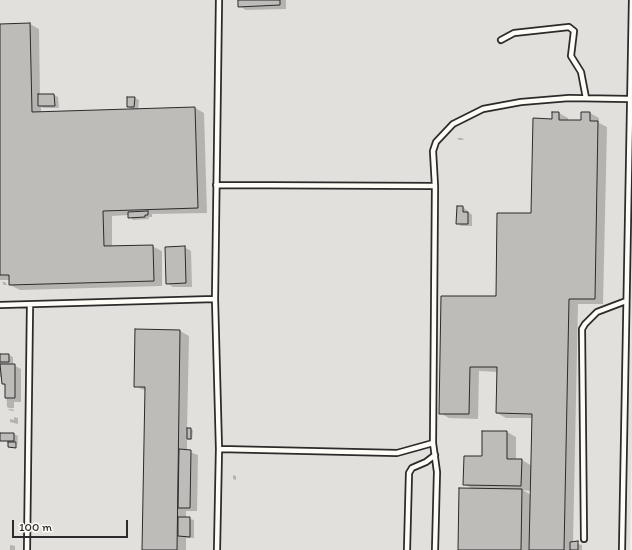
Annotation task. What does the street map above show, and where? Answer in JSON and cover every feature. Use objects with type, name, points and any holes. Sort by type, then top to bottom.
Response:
[{"type":"lane","points":[[217,550],[219,449],[215,299],[219,0]]},
{"type":"lane","points":[[622,550],[632,0]]},
{"type":"lane","points":[[501,40],[514,33],[569,27],[574,31],[571,56],[581,72],[586,98]]},
{"type":"lane","points":[[435,550],[437,472],[433,443],[435,186],[433,151],[436,142],[452,124],[483,109],[521,102],[586,98],[629,99]]},
{"type":"lane","points":[[216,185],[435,186]]},
{"type":"lane","points":[[0,306],[215,299]]},
{"type":"lane","points":[[584,539],[582,329],[597,312],[626,301]]},
{"type":"lane","points":[[27,550],[30,305]]},
{"type":"lane","points":[[219,449],[397,453],[433,443]]},
{"type":"lane","points":[[407,550],[409,473],[412,468],[426,462],[435,455]]},
{"type":"shaded area","points":[[0,0],[632,0],[632,435],[630,550],[0,550]]},
{"type":"building","points":[[238,0],[280,0],[280,5],[238,7]]},
{"type":"building","points":[[30,23],[32,112],[195,107],[198,208],[103,211],[104,246],[153,245],[154,281],[9,285],[9,275],[0,275],[0,24]]},
{"type":"building","points":[[38,94],[54,94],[55,106],[38,106]]},
{"type":"building","points":[[127,97],[135,97],[134,107],[127,107]]},
{"type":"building","points":[[552,112],[559,112],[559,120],[581,120],[581,112],[590,112],[590,121],[598,121],[595,299],[569,299],[564,550],[529,550],[532,414],[496,413],[497,367],[470,367],[469,414],[439,414],[441,296],[496,296],[497,213],[531,213],[533,118],[552,119]]},
{"type":"building","points":[[457,206],[463,206],[463,212],[468,212],[468,224],[456,224]]},
{"type":"building","points":[[148,211],[148,215],[145,215],[145,217],[128,218],[128,212]]},
{"type":"building","points":[[185,246],[186,283],[166,284],[165,247]]},
{"type":"building","points":[[135,329],[180,330],[177,550],[142,550],[145,387],[134,387]]},
{"type":"building","points":[[0,354],[9,354],[9,362],[0,362]]},
{"type":"building","points":[[0,364],[15,364],[15,398],[5,398],[5,384],[2,384]]},
{"type":"building","points":[[187,428],[191,428],[191,439],[187,439]]},
{"type":"building","points":[[482,431],[507,431],[507,459],[522,459],[521,486],[463,485],[464,456],[482,456]]},
{"type":"building","points":[[0,433],[14,433],[14,441],[0,441]]},
{"type":"building","points":[[8,442],[16,442],[16,448],[8,447]]},
{"type":"building","points":[[179,449],[191,450],[190,508],[178,508]]},
{"type":"building","points":[[459,488],[522,489],[521,550],[458,550]]},
{"type":"building","points":[[178,517],[190,517],[190,537],[178,536]]},
{"type":"building","points":[[578,541],[578,550],[570,550],[570,542]]}]
